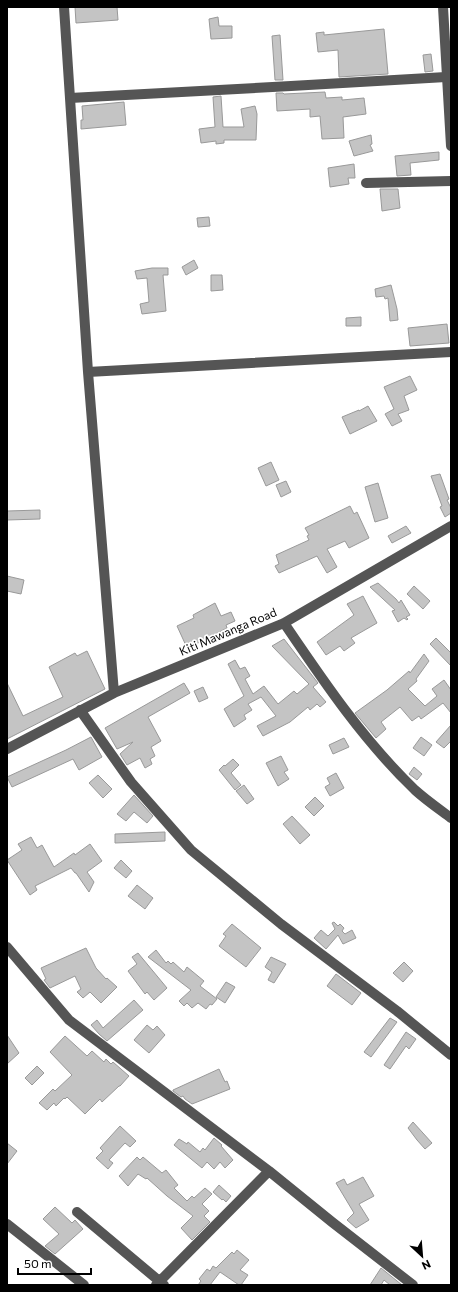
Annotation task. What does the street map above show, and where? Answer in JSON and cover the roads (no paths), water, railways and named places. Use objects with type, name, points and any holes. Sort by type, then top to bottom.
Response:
[{"type":"street","points":[[64,7],[88,372],[114,693]]},
{"type":"street","points":[[443,7],[451,146]]},
{"type":"street","points":[[70,98],[446,77]]},
{"type":"street","points":[[366,183],[451,181]]},
{"type":"street","points":[[88,372],[451,352]]},
{"type":"street","name":"Kiti Mawanga Road","points":[[7,749],[114,693],[284,623],[451,526]]},
{"type":"street","points":[[284,623],[338,701],[373,746],[416,791],[451,818]]},
{"type":"street","points":[[80,710],[131,782],[191,850],[281,924],[451,1055]]},
{"type":"street","points":[[7,947],[69,1020],[269,1171],[413,1285]]},
{"type":"street","points":[[77,1212],[160,1284],[269,1171]]},
{"type":"street","points":[[7,1224],[84,1285]]}]
